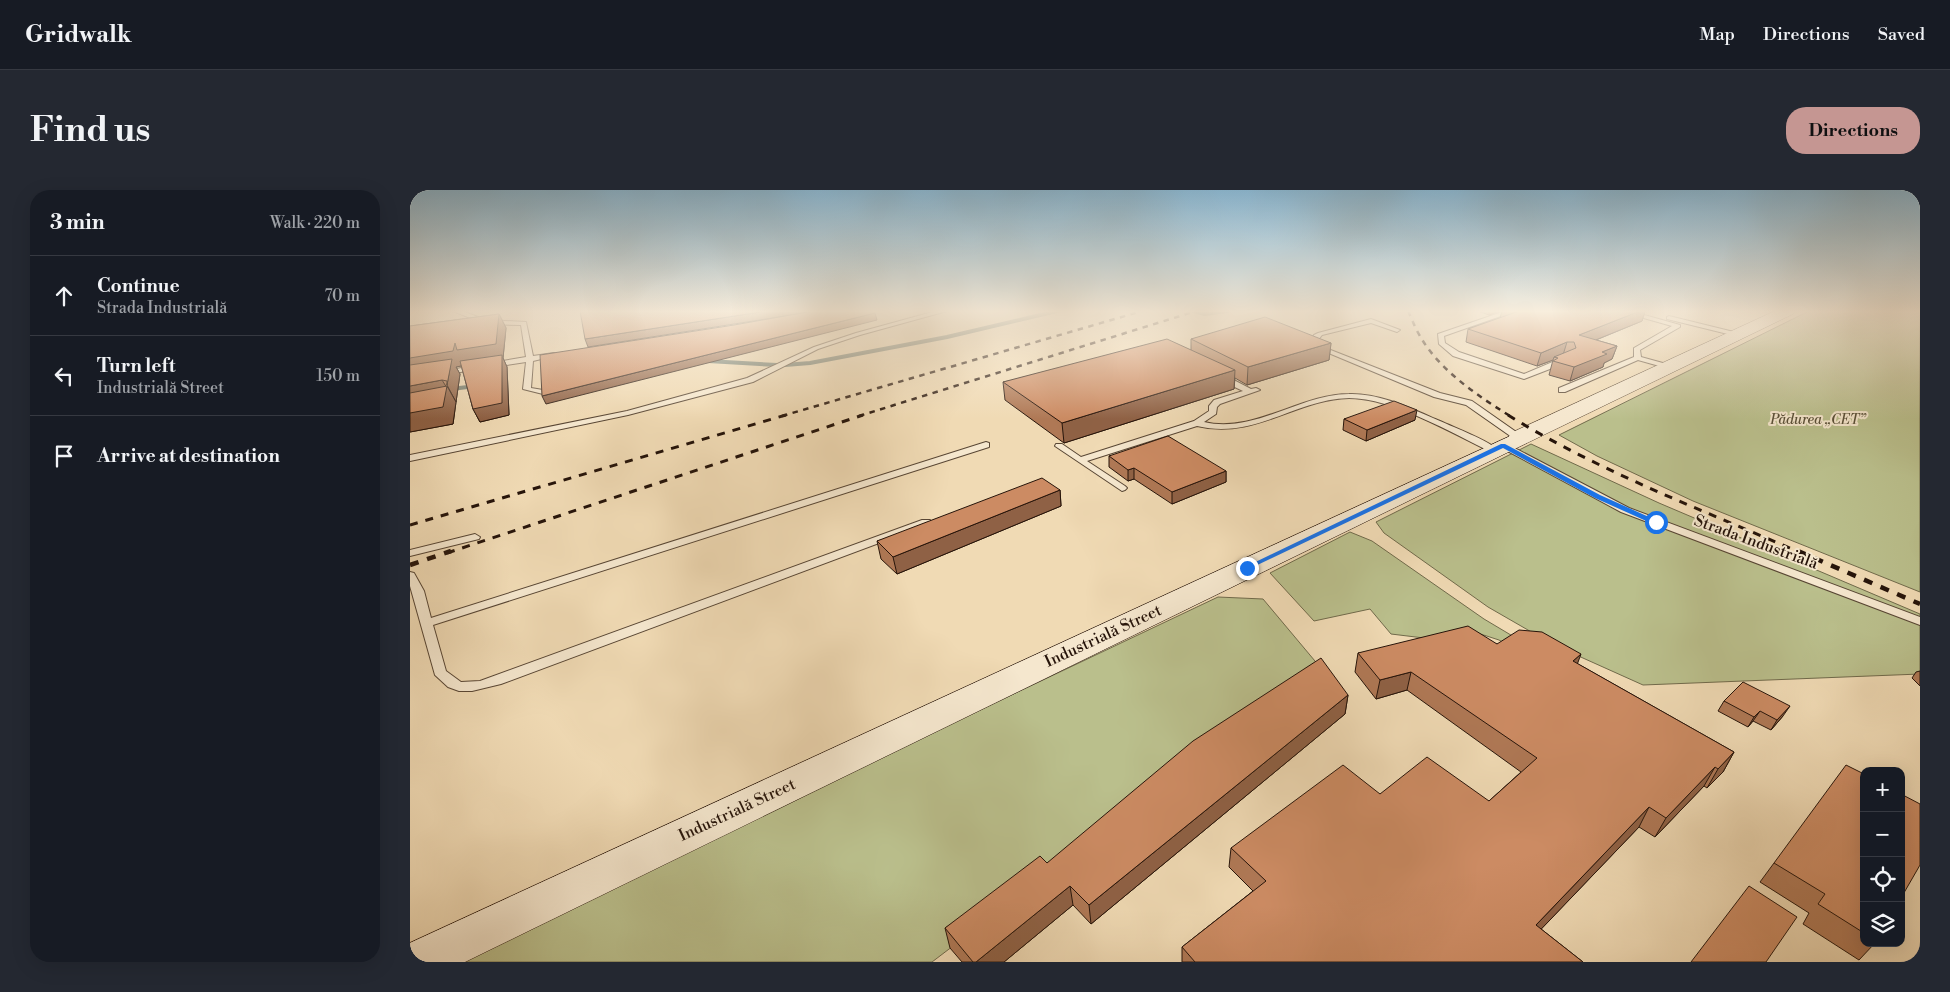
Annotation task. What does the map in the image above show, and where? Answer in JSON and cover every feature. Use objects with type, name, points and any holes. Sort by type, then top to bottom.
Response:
[{"type":"main road","name":"Industrială Street","points":[[418,962],[1667,367],[1713,347]]},
{"type":"lane","points":[[528,347],[530,358],[527,390],[540,392]]},
{"type":"lane","points":[[410,458],[628,413],[750,380],[819,347]]},
{"type":"lane","points":[[1320,347],[1428,391],[1477,407],[1506,444]]},
{"type":"lane","points":[[1446,347],[1456,354],[1524,378],[1567,359]]},
{"type":"lane","points":[[1638,347],[1636,348],[1638,358]]},
{"type":"lane","points":[[438,374],[558,354]]},
{"type":"lane","points":[[1562,390],[1638,358],[1667,367]]},
{"type":"lane","points":[[1080,460],[1197,423],[1213,412],[1213,406],[1217,402],[1253,391],[1215,374]]},
{"type":"lane","points":[[1197,423],[1209,426],[1239,425],[1324,399],[1340,396],[1362,397],[1384,402],[1506,444]]},
{"type":"lane","name":"Strada Industrială","points":[[1506,444],[1626,510],[1920,621]]},
{"type":"lane","points":[[428,623],[986,445]]},
{"type":"lane","points":[[1059,446],[1122,488]]},
{"type":"lane","points":[[410,575],[418,591],[428,623],[440,672],[447,682],[455,686],[479,685],[496,681],[939,518]]},
{"type":"lane","points":[[410,554],[474,536]]},
{"type":"green space","name":"Pădurea „CET”","points":[[1736,347],[1920,347],[1920,592],[1693,501],[1597,456],[1559,435]]},
{"type":"green space","points":[[1531,444],[1659,503],[1920,614],[1920,674],[1643,685],[1554,645],[1488,607],[1384,533],[1376,522]]},
{"type":"green space","points":[[1350,532],[1372,541],[1484,619],[1536,650],[1513,648],[1499,640],[1465,629],[1424,638],[1391,634],[1370,609],[1314,621],[1270,573]]},
{"type":"green space","points":[[1218,597],[1263,599],[1320,667],[932,962],[457,962],[636,873]]},
{"type":"building","points":[[410,347],[454,347],[453,351],[410,358]]},
{"type":"building","points":[[456,347],[476,347],[457,350]]},
{"type":"building","points":[[592,347],[738,347],[542,396],[540,355]]},
{"type":"building","points":[[1136,347],[1185,347],[1235,370],[1062,423],[1003,382]]},
{"type":"building","points":[[1207,347],[1317,347],[1248,367]]},
{"type":"building","points":[[1523,347],[1555,347],[1541,353]]},
{"type":"building","points":[[1614,347],[1602,352],[1607,354],[1574,367],[1553,361],[1558,358],[1554,357],[1576,348]]},
{"type":"building","points":[[502,355],[502,403],[473,409],[460,361]]},
{"type":"building","points":[[452,359],[447,385],[447,381],[442,380],[410,386],[410,365]]},
{"type":"building","points":[[447,386],[443,407],[410,413],[410,393]]},
{"type":"building","points":[[1394,401],[1417,410],[1367,430],[1344,419]]},
{"type":"building","points":[[1168,436],[1226,471],[1172,492],[1134,468],[1128,470],[1109,456]]},
{"type":"building","points":[[1042,478],[1060,490],[893,557],[877,541]]},
{"type":"building","points":[[1468,626],[1497,644],[1519,630],[1542,632],[1581,654],[1573,661],[1734,752],[1718,769],[1715,767],[1666,818],[1649,807],[1536,925],[1583,962],[1195,962],[1182,947],[1266,881],[1231,848],[1343,765],[1380,794],[1427,757],[1489,801],[1537,758],[1411,672],[1380,680],[1358,653]]},
{"type":"building","points":[[1321,658],[1348,695],[1089,905],[1070,886],[976,962],[973,962],[945,928],[1040,856],[1047,863],[1193,741]]},
{"type":"building","points":[[1743,682],[1790,706],[1777,720],[1760,711],[1754,717],[1724,701]]},
{"type":"building","points":[[1846,765],[1860,772],[1860,930],[1818,904],[1825,894],[1774,863]]},
{"type":"building","points":[[1905,796],[1920,804],[1920,865],[1905,891]]},
{"type":"building","points":[[1749,886],[1797,917],[1766,962],[1691,962]]},
{"type":"waterway","points":[[785,365],[810,363],[894,347]]},
{"type":"waterway","points":[[708,361],[777,365]]},
{"type":"waterway","points":[[451,389],[476,386]]},
{"type":"railway","points":[[782,416],[1018,347]]},
{"type":"railway","points":[[859,416],[1080,347]]},
{"type":"railway","points":[[1427,347],[1448,371],[1472,391],[1510,416]]},
{"type":"railway","points":[[410,525],[786,415]]},
{"type":"railway","points":[[447,553],[863,415]]},
{"type":"railway","points":[[1508,415],[1543,436],[1615,472],[1801,553]]},
{"type":"railway","points":[[410,565],[451,551]]},
{"type":"railway","points":[[1798,551],[1920,604]]},
{"type":"route","points":[[1247,568],[1503,445],[1598,496],[1656,522]]}]
